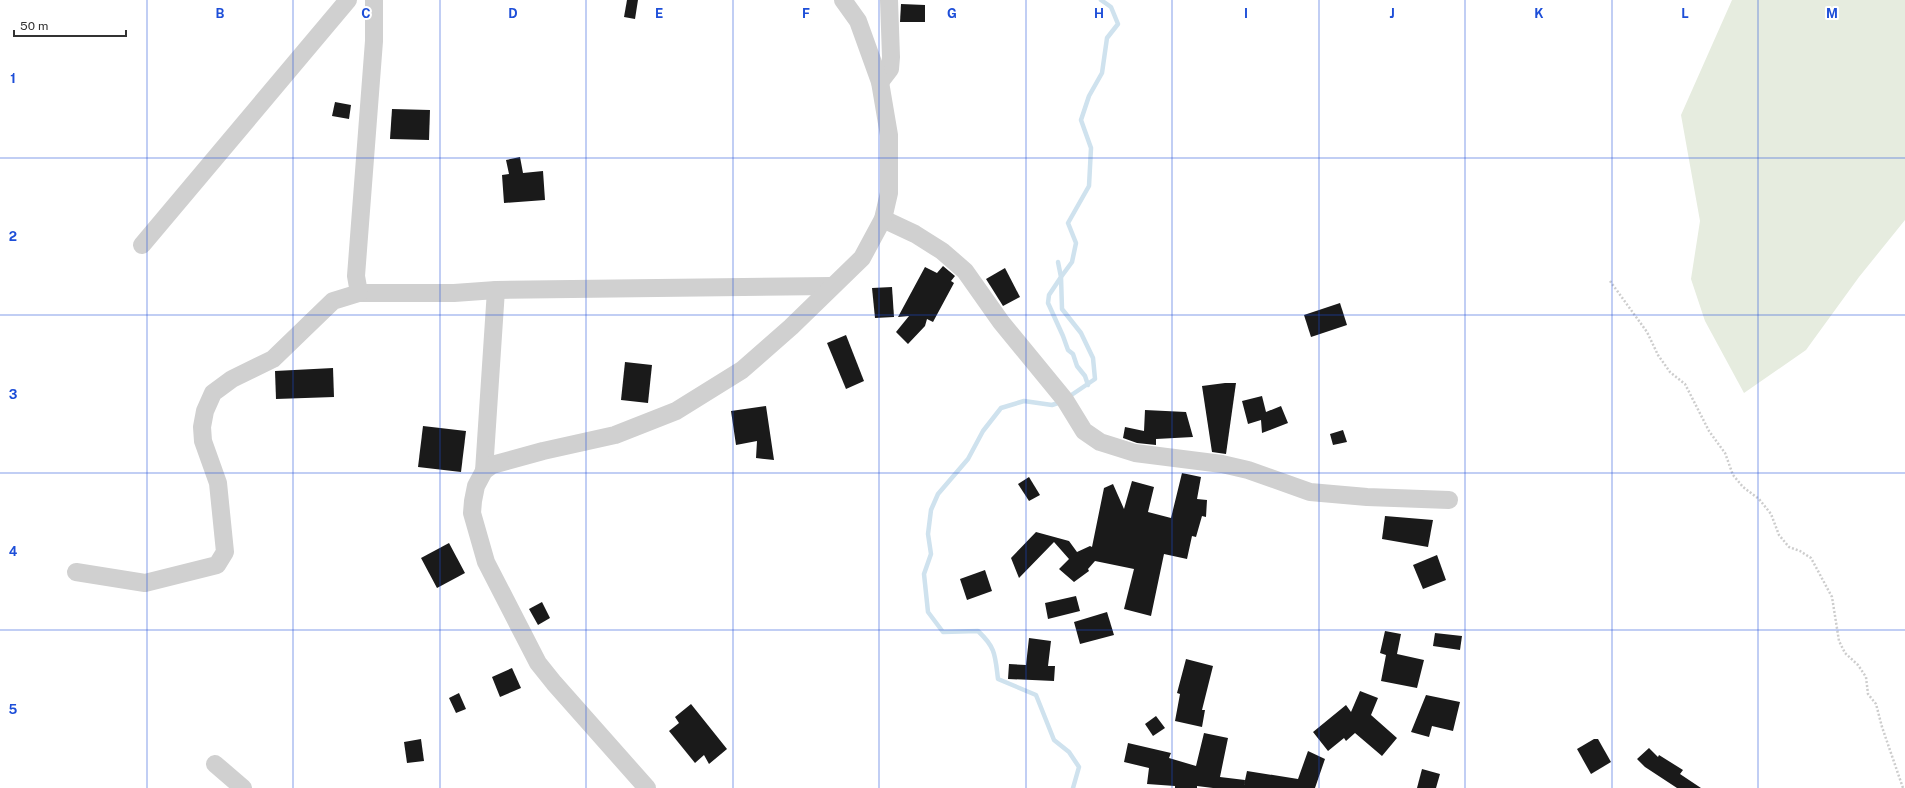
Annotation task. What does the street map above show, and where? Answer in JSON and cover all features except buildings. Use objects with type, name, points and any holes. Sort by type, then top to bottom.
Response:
[{"type":"street","points":[[142,245],[348,0]]},
{"type":"street","points":[[359,293],[356,276],[374,41],[374,0]]},
{"type":"street","points":[[484,471],[492,465],[543,451],[615,435],[676,410],[742,370],[791,327],[862,258],[883,219],[889,192],[890,143],[880,82],[858,21],[843,0]]},
{"type":"street","points":[[880,82],[890,69],[889,0]]},
{"type":"street","points":[[883,219],[915,234],[942,251],[965,271],[1001,322],[1065,400],[1084,431],[1100,442],[1135,453],[1222,464],[1248,470],[1310,492],[1367,497],[1449,500]]},
{"type":"street","points":[[76,572],[145,583],[218,565],[225,552],[218,483],[202,441],[202,426],[205,411],[213,393],[232,379],[273,359],[333,301],[359,293],[454,293],[496,290],[832,286]]},
{"type":"street","points":[[496,290],[484,471],[476,486],[472,513],[486,562],[538,663],[647,788]]},
{"type":"street","points":[[215,764],[243,788]]},
{"type":"path","points":[[1610,281],[1647,332],[1658,355],[1670,372],[1685,384],[1709,431],[1725,453],[1733,475],[1742,487],[1758,499],[1771,514],[1779,535],[1789,547],[1800,551],[1810,558],[1832,597],[1839,641],[1845,653],[1858,665],[1866,677],[1868,694],[1876,704],[1882,727],[1903,788]]},
{"type":"shaded area","points":[[1732,0],[1905,0],[1905,220],[1859,277],[1806,350],[1744,393],[1705,321],[1691,279],[1700,221],[1681,115]]},
{"type":"waterway","points":[[1067,398],[1095,379],[1093,358],[1081,333],[1062,309],[1061,277],[1072,262],[1076,243],[1068,223],[1089,186],[1091,148],[1081,120],[1089,96],[1102,73],[1107,38],[1118,24],[1111,7],[1101,0]]},
{"type":"waterway","points":[[1058,262],[1061,277],[1049,295],[1048,303],[1068,350],[1073,354],[1077,366],[1085,376],[1088,385]]},
{"type":"waterway","points":[[1061,402],[1052,405],[1024,401],[1001,408],[983,431],[968,459],[938,494],[931,510],[928,534],[931,554],[924,574],[928,612],[943,632],[978,631],[988,642],[994,652],[998,679],[1036,695],[1054,740],[1069,752],[1079,767],[1073,788]]}]
